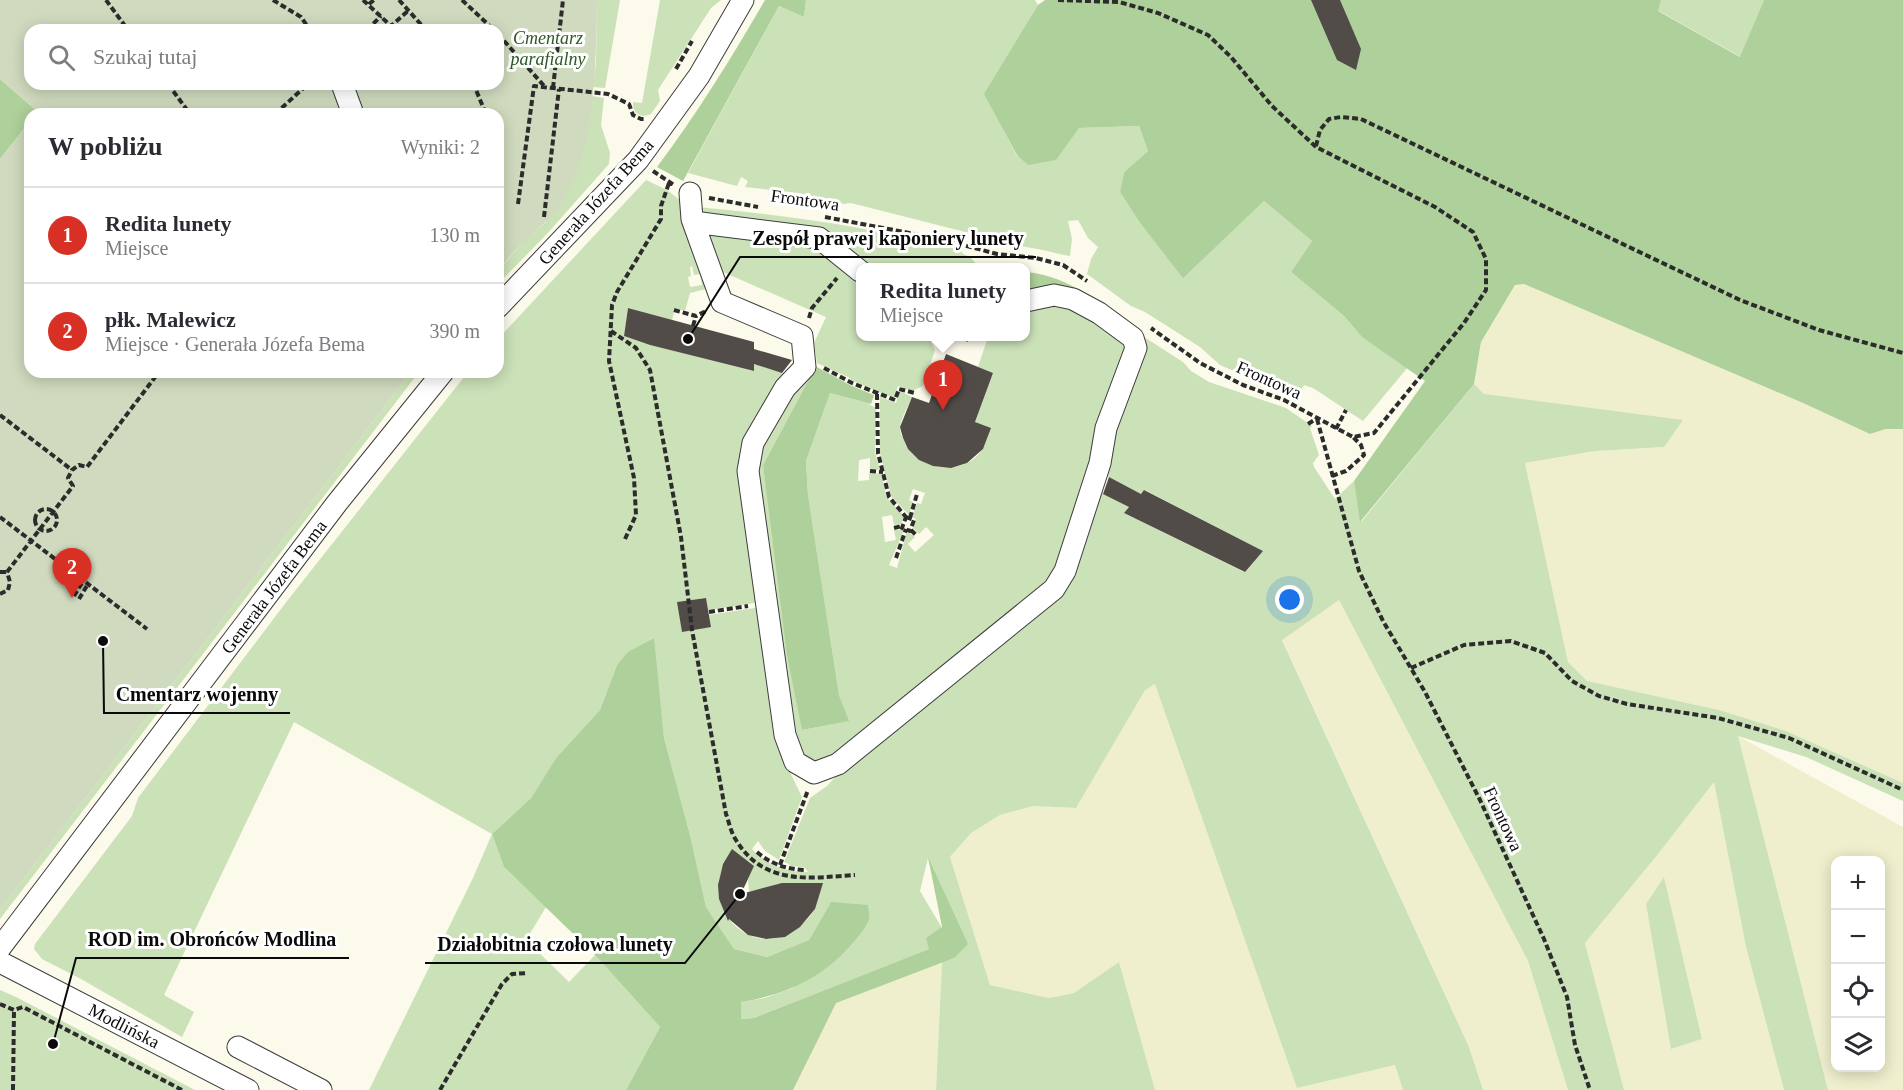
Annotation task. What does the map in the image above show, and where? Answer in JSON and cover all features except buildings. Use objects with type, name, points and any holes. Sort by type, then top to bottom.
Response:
[{"type":"street","name":"Generała Józefa Bema","points":[[504,301],[638,160],[699,76],[743,0]]},
{"type":"street","points":[[344,90],[351,108]]},
{"type":"street","points":[[690,193],[693,222],[722,302],[802,336],[805,367],[785,388],[753,443],[748,471],[785,735],[795,762],[814,773],[838,764],[1054,589],[1065,571],[1100,463],[1106,428],[1136,348],[1133,338],[1073,298],[1054,295],[1030,300]]},
{"type":"street","points":[[693,222],[819,238],[850,273]]},
{"type":"street","name":"Generała Józefa Bema","points":[[0,948],[337,503],[438,378]]},
{"type":"street","name":"Modlińska","points":[[0,962],[248,1090]]},
{"type":"street","points":[[238,1047],[321,1090]]},
{"type":"path","points":[[106,0],[124,24]]},
{"type":"path","points":[[273,0],[301,17],[306,24]]},
{"type":"path","points":[[363,0],[389,24]]},
{"type":"path","points":[[369,4],[374,0]]},
{"type":"path","points":[[399,0],[421,24]]},
{"type":"path","points":[[462,0],[488,24]]},
{"type":"path","points":[[553,88],[563,0]]},
{"type":"path","points":[[1058,0],[1119,2],[1158,13],[1208,35],[1231,57],[1272,106],[1316,147],[1444,213],[1473,232],[1486,259],[1486,290],[1464,323],[1374,433],[1353,437]]},
{"type":"path","points":[[393,24],[409,10]]},
{"type":"path","points":[[373,24],[381,16]]},
{"type":"path","points":[[674,73],[697,34]]},
{"type":"path","points":[[504,41],[546,87]]},
{"type":"path","points":[[518,204],[534,86],[608,94],[629,104],[633,115],[640,119],[650,119]]},
{"type":"path","points":[[544,217],[559,89]]},
{"type":"path","points":[[172,90],[186,108]]},
{"type":"path","points":[[282,108],[301,90]]},
{"type":"path","points":[[476,90],[484,108]]},
{"type":"path","points":[[1316,147],[1320,130],[1329,119],[1341,117],[1361,119],[1740,300],[1819,330],[1903,353]]},
{"type":"path","name":"Frontowa","points":[[638,160],[669,183],[690,193],[723,202],[768,208]]},
{"type":"path","points":[[625,539],[636,515],[634,478],[609,361],[612,305],[617,292],[661,219],[661,206],[669,183]]},
{"type":"path","name":"Frontowa","points":[[824,217],[925,236],[997,254],[1036,258],[1063,265],[1090,283]]},
{"type":"path","points":[[812,308],[850,273]]},
{"type":"path","points":[[674,310],[696,316],[693,326]]},
{"type":"path","name":"Frontowa","points":[[1146,324],[1200,363],[1243,385],[1284,400],[1317,419],[1359,571],[1383,621],[1411,668],[1480,800],[1544,939],[1567,997],[1575,1045],[1590,1090]]},
{"type":"path","points":[[611,331],[636,348],[650,369],[681,537],[692,630],[726,814],[736,840],[750,857],[772,873],[787,877],[807,878],[855,875]]},
{"type":"path","points":[[816,365],[852,383],[895,400],[899,389],[915,393]]},
{"type":"path","points":[[7,572],[73,486],[68,478],[72,470],[78,465],[87,467],[154,378]]},
{"type":"path","points":[[877,393],[878,453],[889,497],[908,518],[914,519],[907,528]]},
{"type":"path","points":[[1336,429],[1346,410]]},
{"type":"path","points":[[0,415],[72,470]]},
{"type":"path","points":[[1308,424],[1317,419],[1353,437],[1361,446],[1364,455],[1346,471],[1332,476]]},
{"type":"path","points":[[870,471],[883,472]]},
{"type":"path","points":[[896,558],[917,494]]},
{"type":"path","points":[[44,509],[54,511],[58,519],[55,526],[47,531],[40,530],[35,522],[38,514],[44,509]]},
{"type":"path","points":[[0,517],[147,629]]},
{"type":"path","points":[[894,528],[907,528],[917,536]]},
{"type":"path","points":[[0,572],[7,572]]},
{"type":"path","points":[[0,594],[8,590],[10,582],[7,572]]},
{"type":"path","points":[[83,580],[77,597],[88,584]]},
{"type":"path","points":[[709,612],[767,603]]},
{"type":"path","points":[[1411,668],[1464,645],[1512,641],[1545,653],[1572,681],[1599,696],[1627,704],[1718,718],[1790,738],[1903,790]]},
{"type":"path","points":[[780,865],[814,773]]},
{"type":"path","points":[[757,852],[768,861],[791,869],[804,870]]},
{"type":"path","points":[[440,1090],[502,984],[512,974],[527,973]]},
{"type":"path","points":[[0,1004],[14,1010],[23,1007],[182,1090]]},
{"type":"path","points":[[13,1090],[14,1010]]},
{"type":"green space","name":"Cmentarz parafialny","points":[[0,0],[597,0],[596,53],[591,110],[579,165],[556,211],[504,264],[504,108],[34,108],[0,79]]},
{"type":"green space","points":[[597,0],[620,0],[605,88],[593,87],[596,62]]},
{"type":"green space","points":[[660,0],[721,0],[711,8],[658,90],[660,101],[651,114],[641,115],[634,109],[633,102],[642,103]]},
{"type":"green space","points":[[765,0],[806,0],[804,17],[779,6],[683,181],[657,167],[714,85]]},
{"type":"green space","points":[[806,0],[1035,0],[1038,5],[985,94],[1017,156],[1079,128],[1139,126],[1148,151],[1124,172],[1120,192],[1140,223],[1183,277],[1264,201],[1312,241],[1291,272],[1344,316],[1362,337],[1408,367],[1363,421],[1313,388],[1304,385],[1298,395],[1281,392],[1220,365],[1200,347],[1145,312],[1131,306],[1087,274],[1091,259],[1098,247],[1088,238],[1078,220],[1068,221],[1072,239],[1070,256],[1000,243],[981,236],[851,203],[844,204],[799,193],[745,187],[748,181],[741,177],[737,186],[688,173],[779,6],[804,17]]},
{"type":"green space","points":[[1045,0],[1661,0],[1658,11],[1740,57],[1764,0],[1903,0],[1903,429],[1886,429],[1870,434],[1524,284],[1515,285],[1481,342],[1474,384],[1360,522],[1354,481],[1425,381],[1362,337],[1344,316],[1291,272],[1312,241],[1264,201],[1183,278],[1140,223],[1120,192],[1124,172],[1148,151],[1139,126],[1079,128],[1056,160],[1028,165],[1017,155],[984,94],[1038,5]]},
{"type":"green space","points":[[1661,0],[1764,0],[1741,57],[1657,10]]},
{"type":"green space","points":[[0,79],[33,108],[24,108],[24,129],[0,159]]},
{"type":"green space","points":[[592,96],[604,98],[601,125],[610,153],[609,164],[546,235],[504,278],[504,264],[524,241],[545,223],[572,181],[583,150]]},
{"type":"green space","points":[[24,129],[24,378],[406,378],[0,910],[0,159]]},
{"type":"green space","points":[[646,180],[667,190],[681,201],[706,281],[706,289],[690,293],[685,311],[675,308],[672,320],[628,308],[624,336],[650,345],[753,371],[754,364],[786,374],[749,442],[761,602],[708,610],[706,598],[678,602],[711,627],[709,615],[761,607],[785,762],[802,797],[779,860],[765,851],[758,841],[752,849],[771,864],[792,871],[808,872],[804,867],[790,866],[784,862],[810,798],[827,786],[856,755],[1069,582],[1109,438],[1141,335],[1209,382],[1286,408],[1312,426],[1310,428],[1319,455],[1313,463],[1314,467],[1335,499],[1354,481],[1361,522],[1474,384],[1484,394],[1683,420],[1664,447],[1595,451],[1525,463],[1568,662],[1587,681],[1719,710],[1786,731],[1903,783],[1903,801],[1806,757],[1738,736],[1828,1090],[1784,1090],[1746,947],[1714,782],[1585,943],[1624,1090],[1568,1090],[1528,961],[1339,600],[1282,640],[1469,1047],[1483,1090],[1403,1090],[1395,1065],[1297,1088],[1155,684],[1145,690],[1076,808],[1033,806],[1000,815],[971,833],[950,857],[990,985],[1049,998],[1074,993],[1119,962],[1155,1090],[936,1090],[942,962],[954,958],[928,858],[920,891],[942,928],[929,949],[754,1018],[741,1019],[741,1002],[765,998],[793,988],[831,902],[809,940],[767,957],[734,949],[706,907],[690,835],[664,738],[653,638],[617,665],[600,710],[556,758],[531,798],[492,834],[294,722],[164,995],[194,1012],[182,1037],[42,959],[34,949],[35,944],[132,816],[138,798],[287,601],[463,378],[504,378],[504,333]],"holes":[[[692,266],[694,275],[700,274],[702,285],[690,287],[688,277],[691,276],[690,267]],[[1107,476],[1141,494],[1145,490],[1263,551],[1244,572],[1124,513],[1129,507],[1101,492]],[[732,850],[754,866],[748,879],[749,892],[760,889],[763,895],[815,909],[796,929],[776,938],[757,938],[739,929],[726,915],[720,896],[721,873]]]},
{"type":"green space","points":[[697,207],[797,218],[897,235],[962,250],[962,253],[975,263],[858,263],[823,237],[704,220]]},
{"type":"green space","points":[[700,226],[812,240],[856,273],[856,341],[931,341],[935,350],[923,386],[912,391],[898,386],[894,398],[817,363],[814,343],[826,317],[718,268]]},
{"type":"green space","points":[[1030,273],[1058,280],[1088,295],[1141,335],[1105,312],[1030,298]]},
{"type":"green space","points":[[1524,284],[1870,434],[1887,429],[1903,429],[1903,783],[1786,731],[1719,710],[1586,681],[1568,662],[1525,463],[1595,451],[1664,447],[1484,394],[1474,384],[1481,342],[1515,285]]},
{"type":"green space","points":[[1053,298],[1125,336],[1129,358],[1048,587],[896,709],[821,764],[806,757],[791,740],[756,506],[758,446],[787,396],[808,381],[763,465],[802,730],[848,721],[839,695],[808,495],[806,461],[830,393],[867,403],[876,408],[875,452],[880,470],[870,469],[870,458],[859,460],[858,481],[869,480],[869,473],[881,474],[887,498],[904,516],[901,524],[894,525],[892,515],[882,517],[885,542],[896,540],[894,530],[904,530],[889,565],[897,568],[907,531],[915,537],[908,544],[915,552],[934,535],[926,527],[919,534],[913,528],[916,519],[912,517],[917,503],[921,504],[925,493],[913,489],[909,500],[913,502],[909,515],[891,496],[880,453],[880,397],[896,403],[900,391],[912,397],[900,429],[910,451],[919,459],[941,467],[952,467],[974,459],[982,450],[990,428],[975,422],[993,373],[978,367],[987,341],[1030,341],[1030,305]]},
{"type":"green space","points":[[815,366],[874,395],[871,404],[830,393],[806,461],[808,495],[839,695],[849,721],[802,730],[787,655],[763,465],[808,381],[810,369]]},
{"type":"green space","points":[[406,378],[414,378],[0,919],[0,910]]},
{"type":"green space","points":[[1339,600],[1528,961],[1568,1090],[1483,1090],[1469,1047],[1282,639]]},
{"type":"green space","points":[[654,638],[664,738],[690,835],[706,907],[734,949],[767,957],[809,940],[831,902],[868,905],[869,917],[866,926],[839,958],[801,984],[772,995],[741,1002],[741,1019],[754,1018],[929,949],[926,938],[942,927],[928,857],[968,944],[954,958],[836,1003],[793,1090],[626,1090],[660,1027],[595,955],[504,867],[492,834],[531,798],[556,758],[600,710],[617,665],[628,652]]},
{"type":"green space","points":[[1156,684],[1297,1088],[1395,1065],[1403,1090],[1155,1090],[1119,962],[1075,993],[1049,998],[990,985],[950,857],[971,833],[1000,815],[1033,806],[1076,808],[1145,689]]},
{"type":"green space","points":[[1738,736],[1903,827],[1903,1090],[1828,1090]]},
{"type":"green space","points":[[1714,782],[1746,947],[1784,1090],[1624,1090],[1585,943]],"holes":[[[1664,877],[1702,1039],[1672,1049],[1646,904]]]},
{"type":"green space","points":[[492,834],[504,867],[546,907],[526,940],[569,982],[595,955],[660,1027],[626,1090],[369,1090],[473,878]]},
{"type":"green space","points":[[1664,877],[1702,1039],[1671,1049],[1646,904]]},
{"type":"green space","points":[[942,962],[936,1090],[793,1090],[835,1003]]},
{"type":"green space","points":[[0,990],[16,997],[195,1090],[0,1090]]},
{"type":"place","name":"Zespół prawej kaponiery lunety","points":[[688,339]]},
{"type":"place","name":"Redita lunety","points":[[943,410]]},
{"type":"place","name":"płk. Malewicz","points":[[72,598]]},
{"type":"place","name":"Cmentarz wojenny","points":[[103,641]]},
{"type":"place","name":"Działobitnia czołowa lunety","points":[[740,894]]},
{"type":"place","name":"ROD im. Obrońców Modlina","points":[[53,1044]]}]
